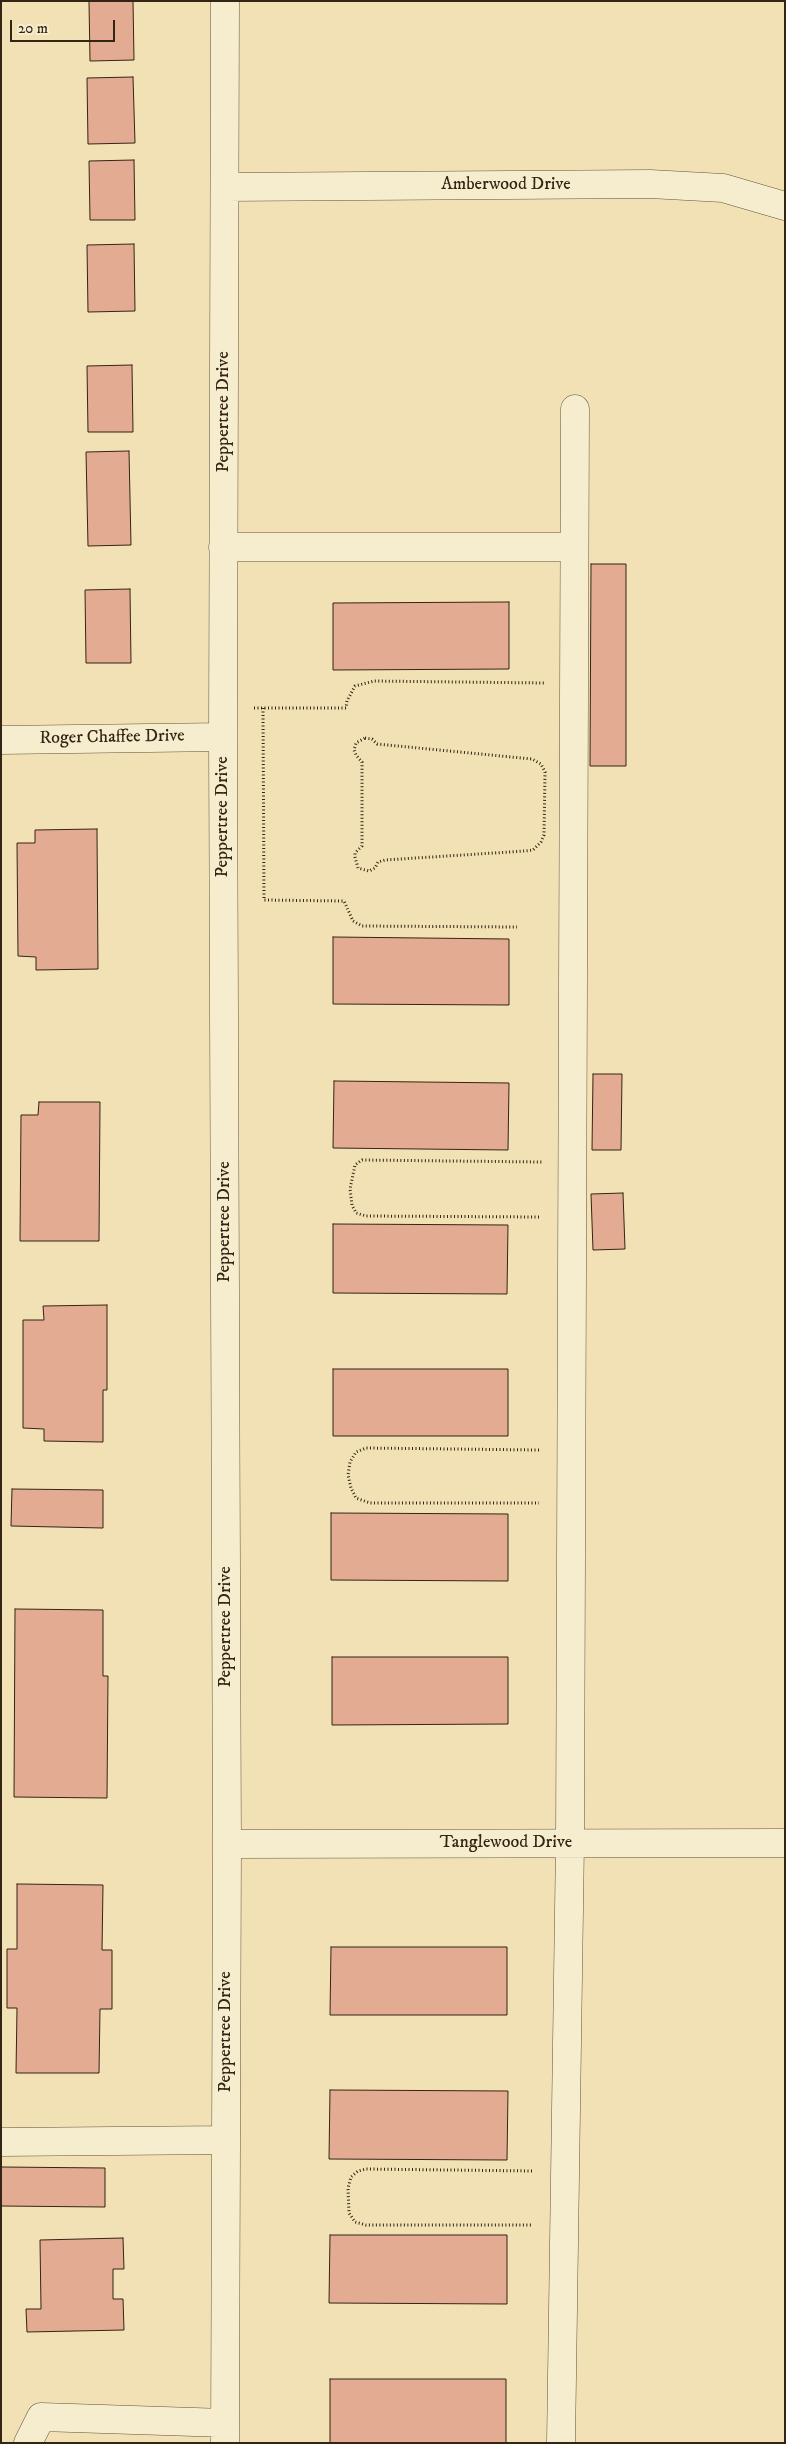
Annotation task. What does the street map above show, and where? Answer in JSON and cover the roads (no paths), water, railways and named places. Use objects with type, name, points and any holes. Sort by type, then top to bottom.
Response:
[{"type":"street","name":"Peppertree Drive","points":[[225,1],[223,547],[227,1844],[225,2433]]},
{"type":"street","name":"Amberwood Drive","points":[[225,187],[650,184],[723,188],[785,206]]},
{"type":"street","points":[[561,2443],[570,1843],[575,409]]},
{"type":"street","points":[[223,547],[574,547]]},
{"type":"street","name":"Roger Chaffee Drive","points":[[1,740],[223,737]]},
{"type":"street","name":"Tanglewood Drive","points":[[227,1844],[785,1844]]},
{"type":"street","points":[[1,2142],[226,2140]]},
{"type":"street","points":[[28,2443],[41,2417],[225,2433]]}]
